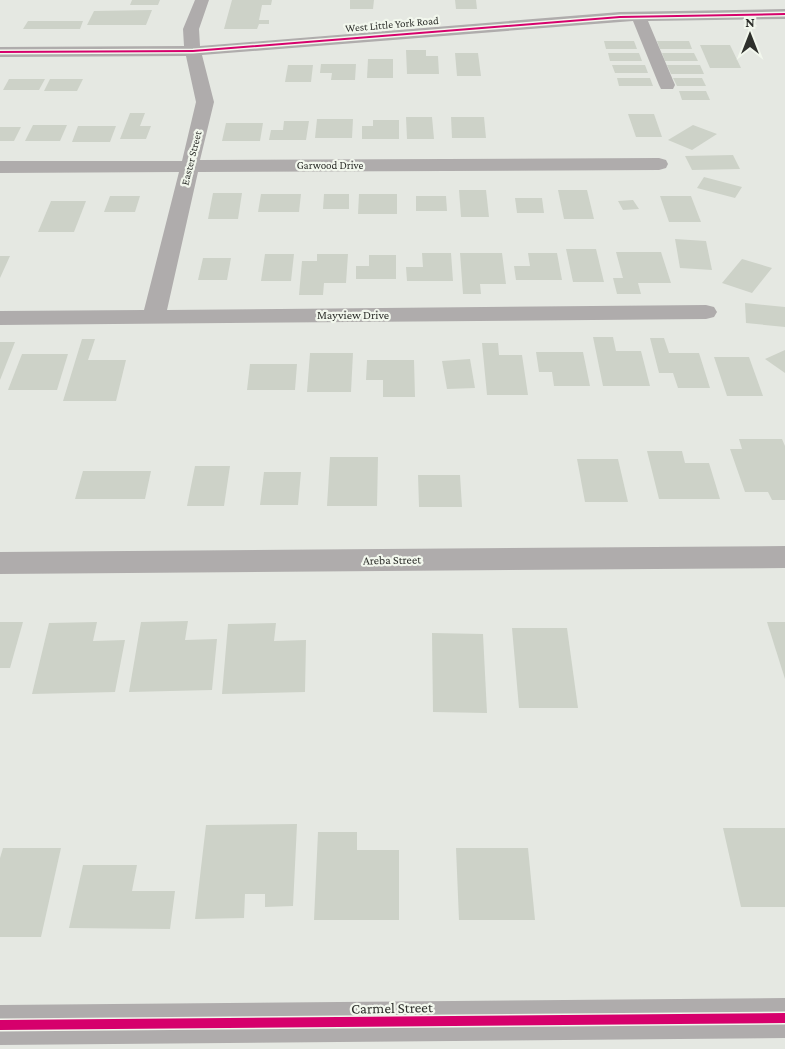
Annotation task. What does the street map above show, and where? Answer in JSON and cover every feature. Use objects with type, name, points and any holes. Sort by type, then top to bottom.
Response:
[{"type":"street","name":"Easter Street","points":[[154,316],[188,166],[205,102],[199,70],[192,51],[190,30],[202,0]]},
{"type":"street","name":"West Little York Road","points":[[0,52],[192,51],[638,16],[785,14]]},
{"type":"street","points":[[638,16],[667,86]]},
{"type":"street","name":"Garwood Drive","points":[[0,167],[659,164]]},
{"type":"street","name":"Mayview Drive","points":[[0,318],[706,312]]},
{"type":"street","name":"Areba Street","points":[[0,563],[785,557]]},
{"type":"street","name":"Carmel Street","points":[[0,1025],[785,1018]]},
{"type":"building","points":[[132,0],[160,0],[158,5],[130,5]]},
{"type":"building","points":[[232,0],[272,0],[271,5],[262,5],[259,20],[269,20],[269,24],[259,24],[257,29],[224,29]]},
{"type":"building","points":[[350,0],[374,0],[373,9],[350,9]]},
{"type":"building","points":[[455,0],[476,0],[477,9],[456,9]]},
{"type":"building","points":[[152,10],[146,25],[87,25],[94,11]]},
{"type":"building","points":[[28,21],[83,21],[80,29],[23,29]]},
{"type":"building","points":[[604,41],[634,41],[637,49],[606,49]]},
{"type":"building","points":[[657,41],[689,41],[692,49],[660,49]]},
{"type":"building","points":[[700,45],[730,45],[741,68],[710,68]]},
{"type":"building","points":[[406,50],[426,50],[426,56],[438,56],[439,74],[407,74]]},
{"type":"building","points":[[455,53],[478,53],[481,76],[457,76]]},
{"type":"building","points":[[608,53],[639,53],[642,61],[610,61]]},
{"type":"building","points":[[662,53],[694,53],[698,61],[665,61]]},
{"type":"building","points":[[368,59],[393,59],[393,78],[367,78]]},
{"type":"building","points":[[321,64],[356,64],[355,80],[331,80],[332,73],[320,73]]},
{"type":"building","points":[[288,65],[313,65],[311,82],[285,82]]},
{"type":"building","points":[[612,65],[645,65],[648,73],[615,73]]},
{"type":"building","points":[[667,65],[700,65],[704,74],[671,74]]},
{"type":"building","points":[[617,78],[650,78],[653,86],[619,86]]},
{"type":"building","points":[[673,78],[702,78],[706,86],[677,86]]},
{"type":"building","points":[[9,79],[45,79],[39,90],[3,90]]},
{"type":"building","points":[[50,79],[83,79],[77,91],[44,91]]},
{"type":"building","points":[[679,91],[706,91],[710,100],[682,100]]},
{"type":"building","points":[[130,113],[145,113],[140,126],[151,126],[146,139],[120,139]]},
{"type":"building","points":[[628,114],[654,114],[662,137],[636,137]]},
{"type":"building","points":[[406,117],[432,117],[434,139],[407,139]]},
{"type":"building","points":[[451,117],[484,117],[486,138],[452,138]]},
{"type":"building","points":[[317,119],[353,119],[352,138],[315,138]]},
{"type":"building","points":[[373,120],[399,120],[399,139],[362,139],[362,126],[373,126]]},
{"type":"building","points":[[284,121],[309,121],[306,140],[269,140],[271,130],[283,130]]},
{"type":"building","points":[[226,123],[263,123],[260,141],[222,141]]},
{"type":"building","points":[[33,125],[67,125],[60,141],[25,141]]},
{"type":"building","points":[[693,125],[717,134],[692,150],[668,140]]},
{"type":"building","points":[[78,126],[116,126],[110,142],[72,142]]},
{"type":"building","points":[[0,127],[21,127],[14,141],[0,141]]},
{"type":"building","points":[[733,155],[740,169],[692,170],[685,156]]},
{"type":"building","points":[[704,177],[742,187],[735,198],[697,188]]},
{"type":"building","points":[[459,190],[486,190],[489,217],[461,217]]},
{"type":"building","points":[[558,190],[587,190],[594,219],[564,219]]},
{"type":"building","points":[[213,193],[242,193],[238,219],[208,219]]},
{"type":"building","points":[[261,194],[301,194],[299,212],[258,212]]},
{"type":"building","points":[[324,194],[349,194],[349,209],[323,209]]},
{"type":"building","points":[[359,194],[397,194],[397,214],[358,214]]},
{"type":"building","points":[[110,196],[140,196],[135,212],[104,212]]},
{"type":"building","points":[[416,196],[446,196],[447,211],[416,211]]},
{"type":"building","points":[[660,196],[691,196],[701,222],[669,222]]},
{"type":"building","points":[[515,198],[542,198],[544,213],[517,213]]},
{"type":"building","points":[[633,200],[639,209],[623,210],[618,201]]},
{"type":"building","points":[[51,201],[86,201],[74,232],[38,232]]},
{"type":"building","points":[[675,239],[706,241],[712,270],[680,268]]},
{"type":"building","points":[[566,249],[596,249],[604,282],[573,282]]},
{"type":"building","points":[[616,252],[661,252],[671,283],[638,283],[641,294],[617,294],[613,278],[623,278]]},
{"type":"building","points":[[422,253],[451,253],[453,281],[407,281],[406,267],[423,267]]},
{"type":"building","points":[[460,253],[502,253],[506,284],[480,284],[481,294],[463,294]]},
{"type":"building","points":[[528,253],[557,253],[562,280],[516,280],[514,266],[530,266]]},
{"type":"building","points":[[265,254],[294,254],[291,281],[261,281]]},
{"type":"building","points":[[317,254],[348,254],[346,283],[324,283],[323,295],[299,295],[302,261],[317,261]]},
{"type":"building","points":[[369,255],[396,255],[396,279],[356,279],[356,266],[369,266]]},
{"type":"building","points":[[0,256],[10,256],[0,278]]},
{"type":"building","points":[[203,258],[231,258],[227,280],[198,280]]},
{"type":"building","points":[[742,259],[772,268],[752,293],[722,283]]},
{"type":"building","points":[[745,303],[785,307],[785,327],[746,323]]},
{"type":"building","points":[[593,337],[613,337],[616,351],[641,351],[650,386],[603,386]]},
{"type":"building","points":[[650,338],[664,338],[669,353],[699,353],[710,388],[678,388],[673,373],[659,373]]},
{"type":"building","points":[[82,339],[95,339],[88,360],[126,360],[116,401],[63,401]]},
{"type":"building","points":[[0,342],[15,342],[0,380]]},
{"type":"building","points":[[482,343],[498,343],[499,355],[522,355],[528,395],[487,395]]},
{"type":"building","points":[[785,350],[785,373],[765,359]]},
{"type":"building","points":[[536,352],[583,352],[590,386],[554,386],[552,372],[539,372]]},
{"type":"building","points":[[310,353],[353,353],[351,392],[307,392]]},
{"type":"building","points":[[22,354],[68,354],[57,390],[8,390]]},
{"type":"building","points":[[714,357],[749,357],[763,396],[727,396]]},
{"type":"building","points":[[470,359],[475,388],[447,389],[442,361]]},
{"type":"building","points":[[367,360],[414,360],[415,397],[383,397],[383,380],[366,380]]},
{"type":"building","points":[[250,364],[297,364],[295,390],[247,390]]},
{"type":"building","points":[[739,439],[782,439],[785,446],[785,500],[772,500],[768,492],[745,492],[730,449],[742,449]]},
{"type":"building","points":[[647,451],[682,451],[685,463],[709,463],[720,499],[659,499]]},
{"type":"building","points":[[330,457],[378,457],[377,506],[327,506]]},
{"type":"building","points":[[577,459],[618,459],[628,502],[585,502]]},
{"type":"building","points":[[195,466],[230,466],[224,506],[187,506]]},
{"type":"building","points":[[83,471],[151,471],[145,499],[75,499]]},
{"type":"building","points":[[264,472],[301,472],[298,505],[260,505]]},
{"type":"building","points":[[418,475],[460,475],[462,507],[419,507]]},
{"type":"building","points":[[188,621],[185,640],[217,639],[212,690],[129,692],[141,622]]},
{"type":"building","points":[[0,622],[23,622],[10,668],[0,668]]},
{"type":"building","points":[[97,622],[93,641],[125,640],[115,692],[32,694],[49,623]]},
{"type":"building","points":[[767,622],[785,622],[785,679]]},
{"type":"building","points":[[276,623],[274,641],[306,640],[305,692],[222,694],[228,624]]},
{"type":"building","points":[[512,628],[567,628],[578,708],[519,708]]},
{"type":"building","points":[[432,633],[483,634],[487,713],[433,712]]},
{"type":"building","points":[[297,824],[293,906],[265,907],[265,894],[245,894],[244,918],[195,919],[206,825]]},
{"type":"building","points":[[723,828],[785,828],[785,907],[741,907]]},
{"type":"building","points":[[318,832],[357,832],[357,850],[399,850],[399,920],[314,920]]},
{"type":"building","points":[[3,848],[61,848],[41,937],[0,937],[0,858]]},
{"type":"building","points":[[456,848],[528,848],[535,920],[459,920]]},
{"type":"building","points":[[83,865],[137,865],[132,891],[175,891],[170,929],[69,928]]},
{"type":"cycle path","points":[[0,52],[193,51],[620,17],[785,14]]},
{"type":"cycle path","points":[[0,1025],[785,1018]]}]
